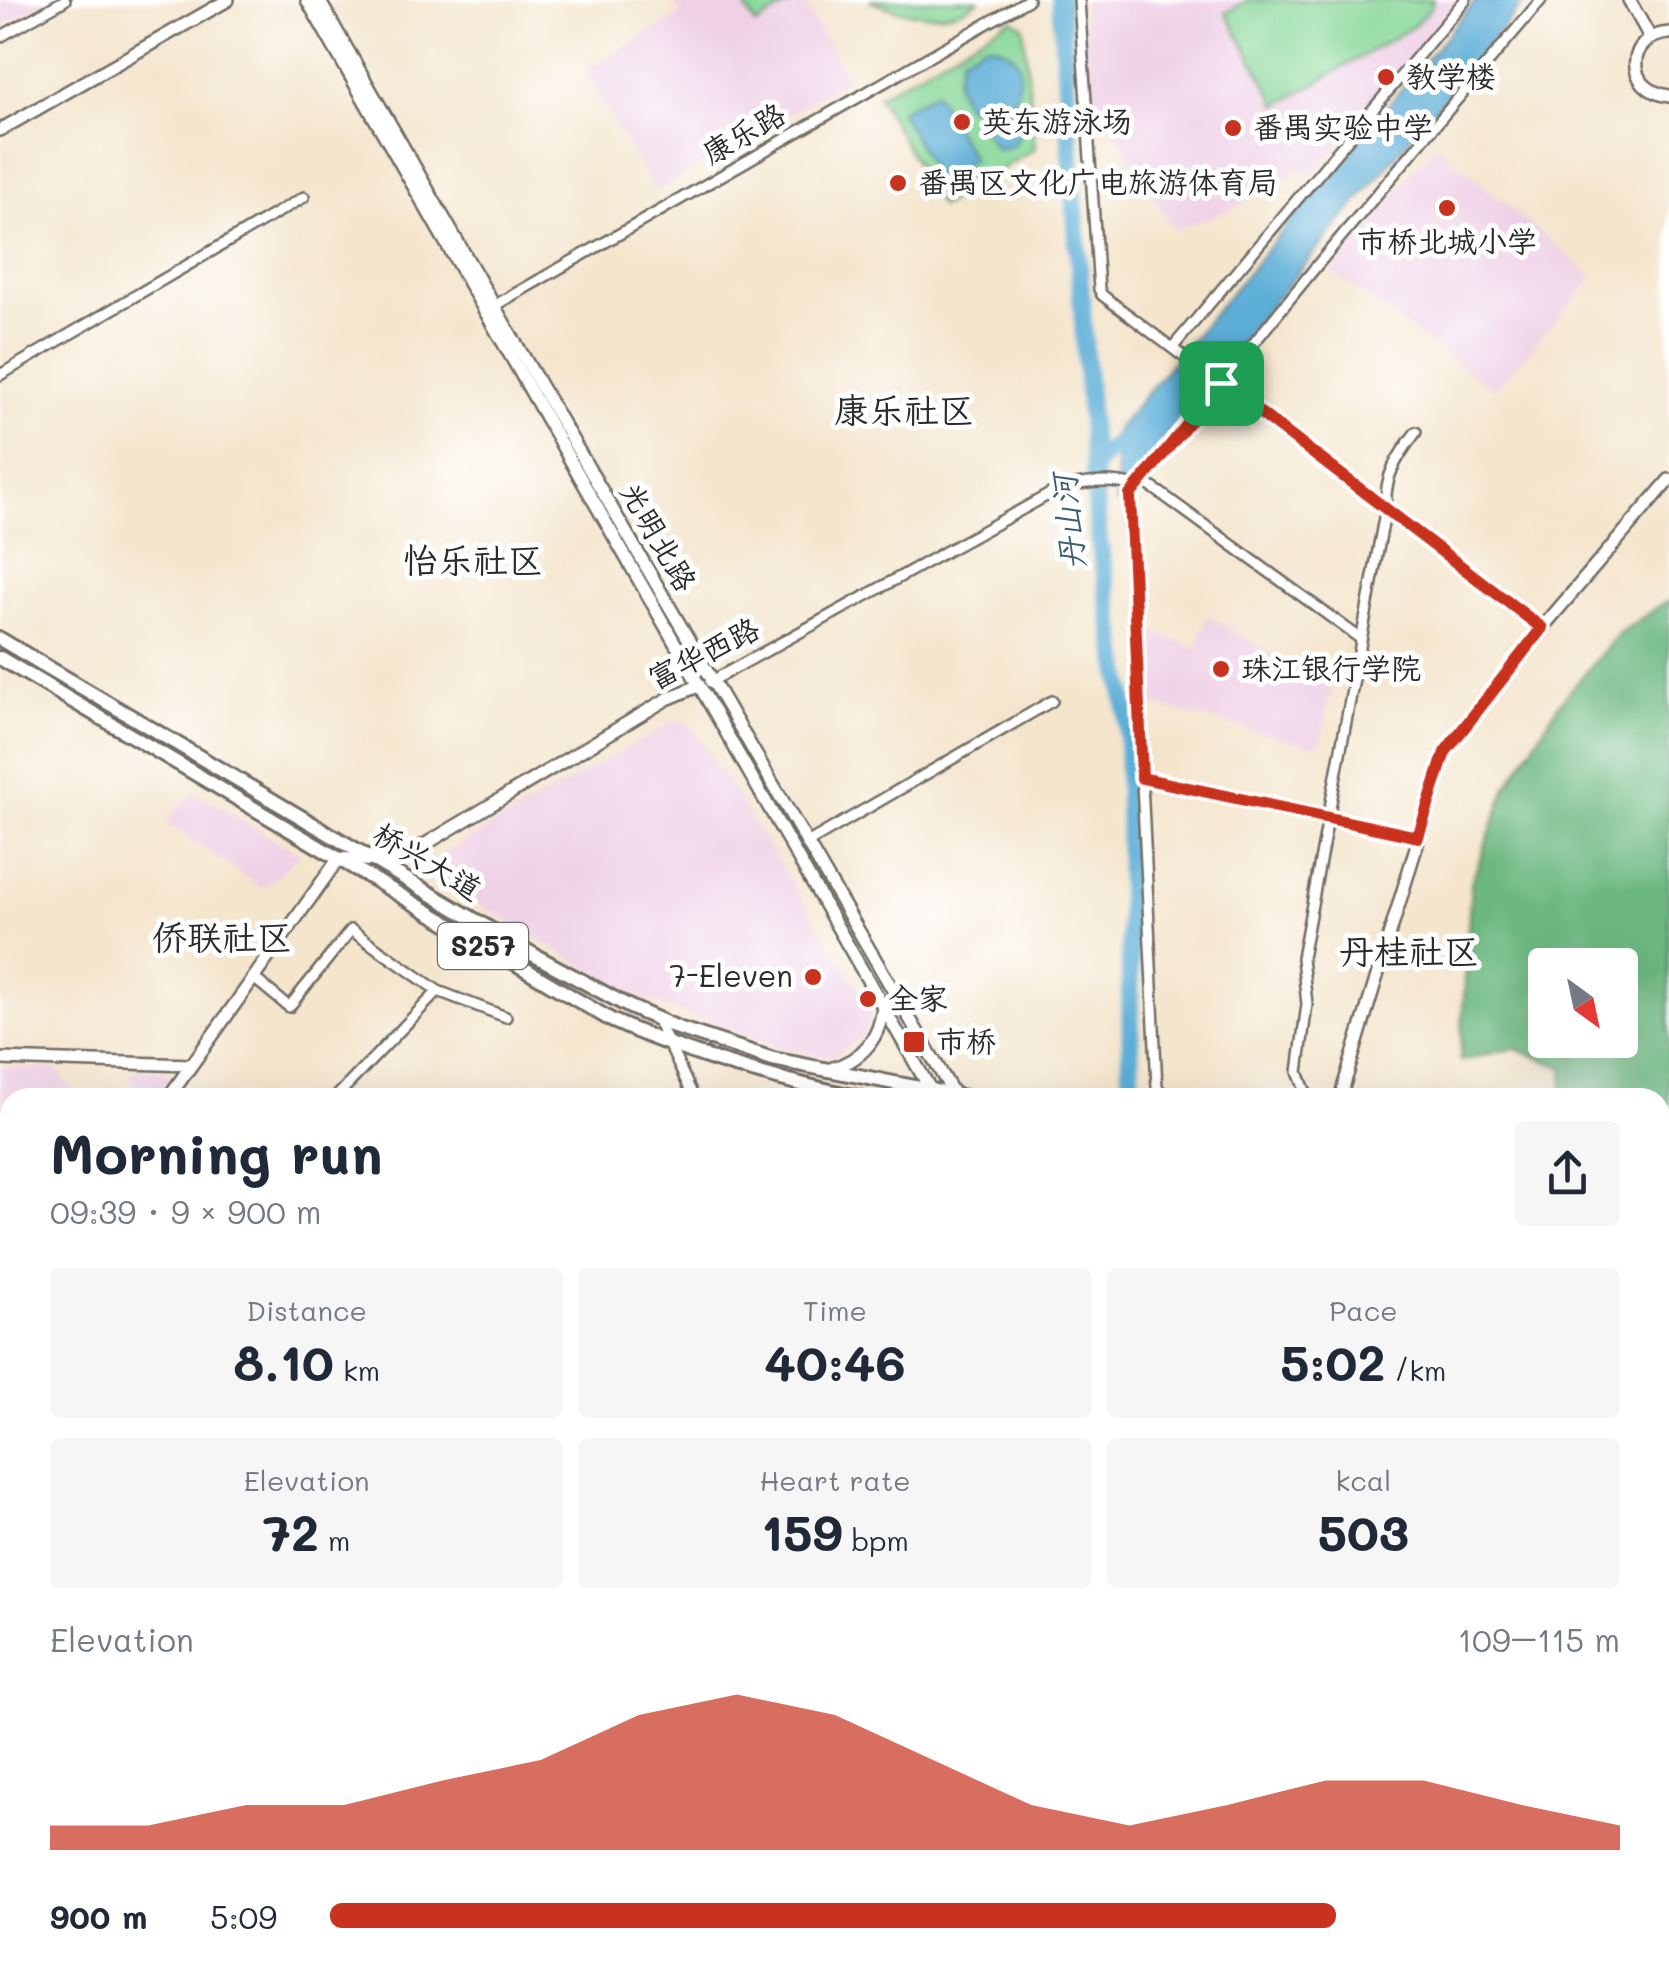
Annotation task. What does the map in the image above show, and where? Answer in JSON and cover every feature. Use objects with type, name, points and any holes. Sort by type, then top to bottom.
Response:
[{"type":"main road","points":[[0,130],[228,0]]},
{"type":"main road","name":"光明北路","points":[[307,0],[950,1088]]},
{"type":"main road","name":"光明北路","points":[[320,0],[698,686],[931,1088]]},
{"type":"main road","points":[[1629,0],[1650,36]]},
{"type":"main road","points":[[1669,32],[1650,36],[1639,48],[1635,64],[1639,80],[1651,92],[1669,96]]},
{"type":"main road","points":[[1343,1088],[1445,752],[1542,628],[1669,480]]},
{"type":"main road","name":"桥兴大道","points":[[0,639],[548,963],[658,1020],[739,1049],[907,1088]]},
{"type":"main road","name":"桥兴大道","points":[[0,658],[576,1001],[668,1045],[820,1088]]},
{"type":"main road","name":"富华西路","points":[[376,861],[404,857],[668,699],[698,686]]},
{"type":"main road","points":[[175,1088],[338,858],[376,861]]},
{"type":"main road","points":[[825,1070],[848,1063],[868,1046],[878,1030],[883,1004]]},
{"type":"main road","points":[[0,1059],[190,1065]]},
{"type":"street","points":[[0,37],[66,0]]},
{"type":"street","points":[[1079,0],[1099,289],[1105,298],[1542,628]]},
{"type":"street","points":[[1173,346],[1465,0]]},
{"type":"street","points":[[1158,1088],[1128,519],[1136,485],[1218,380],[1541,0]]},
{"type":"street","name":"康乐路","points":[[489,309],[1024,2]]},
{"type":"street","points":[[0,374],[304,197]]},
{"type":"street","points":[[1304,1088],[1298,1072],[1307,1004],[1302,958],[1386,508],[1384,487],[1394,461],[1416,432]]},
{"type":"street","name":"富华西路","points":[[698,686],[1057,490],[1074,484],[1136,485]]},
{"type":"street","points":[[1136,485],[1146,484],[1178,505],[1361,639]]},
{"type":"street","points":[[807,843],[1052,701]]},
{"type":"street","points":[[1142,778],[1418,837]]},
{"type":"street","points":[[254,979],[290,1007],[351,930],[438,991],[506,1017]]},
{"type":"street","points":[[345,1088],[438,991]]},
{"type":"street","points":[[658,1020],[689,1088]]},
{"type":"shaded area","points":[[0,0],[47,0],[0,27]]},
{"type":"shaded area","points":[[673,0],[802,0],[848,79],[655,192],[584,71],[681,14]]},
{"type":"shaded area","name":"番禺实验中学","points":[[1083,0],[1455,0],[1458,5],[1311,177],[1298,170],[1238,207],[1174,230],[1088,86]]},
{"type":"shaded area","name":"市桥北城小学","points":[[1435,144],[1594,278],[1494,390],[1332,272]]},
{"type":"shaded area","name":"珠江银行学院","points":[[1207,615],[1331,689],[1321,740],[1315,746],[1143,703],[1148,630],[1197,649]]},
{"type":"shaded area","points":[[674,721],[689,722],[873,1011],[864,1036],[831,1057],[780,1049],[629,993],[419,868]]},
{"type":"shaded area","points":[[194,792],[300,854],[263,889],[166,822]]},
{"type":"shaded area","points":[[0,1067],[56,1068],[70,1088],[0,1088]]},
{"type":"shaded area","points":[[156,1069],[173,1079],[166,1088],[137,1088],[128,1071]]},
{"type":"green space","points":[[741,0],[789,0],[791,3],[756,25]]},
{"type":"green space","points":[[869,0],[979,0],[953,12],[925,15]]},
{"type":"green space","points":[[1247,0],[1433,0],[1414,26],[1278,105],[1226,13]]},
{"type":"green space","name":"英东游泳场","points":[[1011,19],[1023,25],[1035,148],[940,207],[878,96]]},
{"type":"green space","points":[[1669,600],[1669,1088],[1563,1088],[1564,1068],[1539,1058],[1638,1058],[1638,948],[1528,948],[1528,1054],[1514,1048],[1460,1061],[1471,883],[1507,787],[1559,704],[1619,633]]},
{"type":"water","points":[[1476,0],[1526,0],[1204,385],[1117,502],[1116,430]]},
{"type":"water","points":[[986,44],[1008,51],[1020,70],[1013,101],[1024,127],[1012,146],[997,149],[984,131],[981,114],[965,105],[956,82],[962,57]]},
{"type":"water","points":[[935,92],[973,159],[938,181],[900,111]]},
{"type":"waterway","name":"丹山河","points":[[1060,0],[1098,534],[1127,713],[1131,1088]]},
{"type":"waterway","points":[[1093,467],[1131,428]]},
{"type":"place","name":"教学楼","points":[[1386,77]]},
{"type":"place","name":"英东游泳场","points":[[962,122]]},
{"type":"place","name":"番禺实验中学","points":[[1233,128]]},
{"type":"place","name":"番禺区文化广电旅游体育局","points":[[898,183]]},
{"type":"place","name":"市桥北城小学","points":[[1447,208]]},
{"type":"place","name":"珠江银行学院","points":[[1221,669]]},
{"type":"place","name":"7-Eleven","points":[[813,977]]},
{"type":"place","name":"全家","points":[[868,999]]},
{"type":"place","name":"市桥","points":[[914,1042]]},
{"type":"district","name":"康乐社区","points":[[904,411]]},
{"type":"district","name":"怡乐社区","points":[[473,561]]},
{"type":"district","name":"侨联社区","points":[[222,938]]},
{"type":"district","name":"丹桂社区","points":[[1409,952]]},
{"type":"route","points":[[1221,383],[1542,628],[1445,752],[1418,837],[1142,778],[1128,519],[1130,495],[1221,383]]}]
